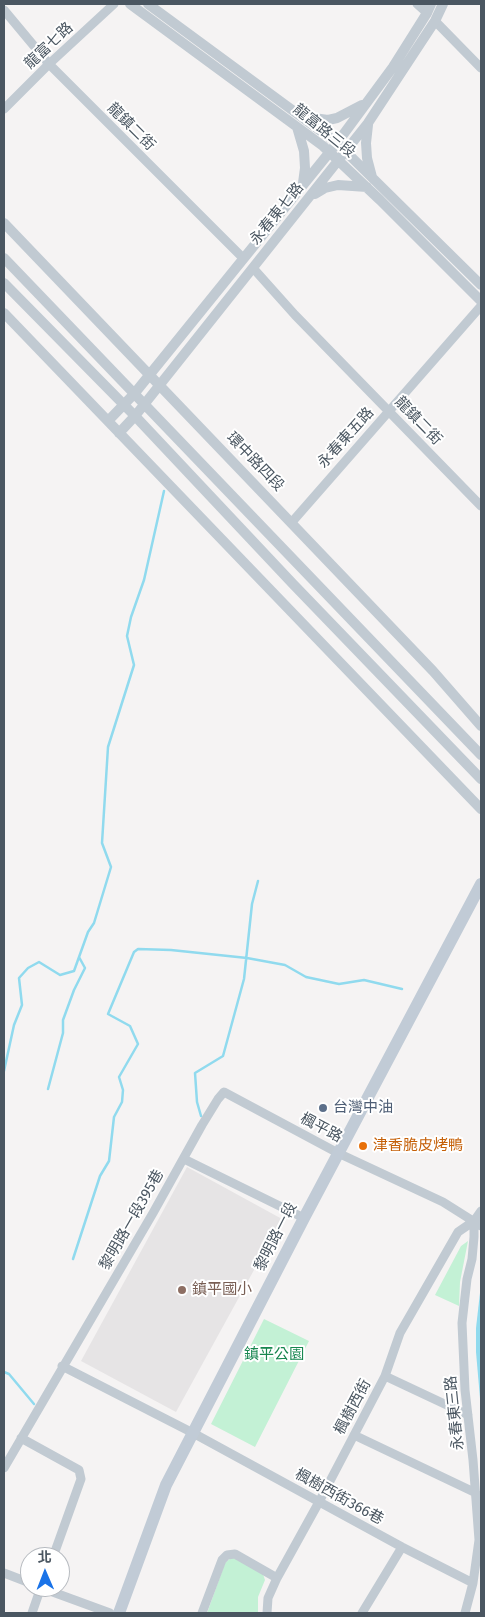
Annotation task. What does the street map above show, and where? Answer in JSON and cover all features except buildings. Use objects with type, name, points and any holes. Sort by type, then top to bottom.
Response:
[{"type":"main road","name":"黎明路一段","points":[[119,1613],[166,1485],[338,1153],[481,884]]},
{"type":"street","name":"龍富七路","points":[[4,109],[114,4]]},
{"type":"street","name":"龍富路三段","points":[[130,4],[297,126],[339,161],[370,183],[481,285]]},
{"type":"street","name":"龍富路三段","points":[[148,4],[337,143],[370,183],[481,302]]},
{"type":"street","points":[[417,4],[428,8]]},
{"type":"street","name":"永春東七路","points":[[119,433],[368,123],[436,22],[443,4]]},
{"type":"street","name":"永春東七路","points":[[108,421],[150,375],[337,143],[393,67],[428,8]]},
{"type":"street","name":"龍鎮二街","points":[[4,10],[49,64],[243,258]]},
{"type":"street","points":[[436,22],[481,68]]},
{"type":"street","points":[[301,116],[328,120],[338,118],[367,102]]},
{"type":"street","points":[[310,197],[325,188],[338,185],[370,183],[366,143],[368,123]]},
{"type":"street","points":[[297,126],[306,168],[300,190]]},
{"type":"street","name":"環中路四段","points":[[4,223],[292,522],[433,671],[481,726]]},
{"type":"street","points":[[4,258],[481,755]]},
{"type":"street","name":"龍鎮二街","points":[[253,268],[295,315],[481,506]]},
{"type":"street","points":[[4,283],[123,404],[481,779]]},
{"type":"street","name":"永春東五路","points":[[292,522],[481,306]]},
{"type":"street","points":[[4,313],[481,809]]},
{"type":"street","name":"黎明路一段395巷","points":[[4,1468],[218,1098],[224,1092],[230,1095]]},
{"type":"street","name":"楓平路","points":[[230,1095],[338,1153],[443,1202],[478,1224]]},
{"type":"street","points":[[184,1159],[304,1218]]},
{"type":"street","points":[[478,1224],[481,1211]]},
{"type":"street","name":"楓樹西街","points":[[267,1613],[268,1598],[277,1578],[385,1376],[400,1333],[458,1232],[478,1224]]},
{"type":"street","name":"永春東三路","points":[[464,1613],[473,1583],[479,1549],[476,1493],[463,1357],[462,1323],[465,1289],[478,1224]]},
{"type":"street","points":[[62,1366],[193,1432]]},
{"type":"street","points":[[385,1376],[468,1415]]},
{"type":"street","name":"楓樹西街366巷","points":[[193,1432],[402,1547],[473,1583]]},
{"type":"street","points":[[354,1435],[476,1493]]},
{"type":"street","points":[[21,1438],[79,1470],[80,1479],[56,1547]]},
{"type":"street","points":[[362,1613],[402,1547]]},
{"type":"street","points":[[202,1613],[222,1560],[228,1554],[235,1554],[248,1560],[277,1578]]},
{"type":"street","points":[[4,1573],[20,1580]]},
{"type":"street","points":[[32,1613],[37,1597]]},
{"type":"street","points":[[67,1597],[110,1613]]},
{"type":"shaded area","name":"鎮平國小","points":[[187,1167],[282,1219],[176,1412],[81,1361]]},
{"type":"green space","points":[[468,1241],[460,1282],[459,1306],[435,1295],[461,1246]]},
{"type":"green space","name":"鎮平公園","points":[[264,1319],[309,1341],[255,1447],[211,1424]]},
{"type":"green space","points":[[232,1557],[263,1574],[265,1580],[258,1597],[258,1613],[207,1613],[225,1563]]},
{"type":"water","points":[[481,1284],[481,1410],[476,1328]]},
{"type":"waterway","points":[[4,1071],[14,1025],[22,1005],[19,978],[28,968],[39,962],[60,975],[74,971],[88,932],[94,923],[111,867],[102,843],[108,747],[134,665],[127,636],[131,617],[144,580],[164,491]]},
{"type":"waterway","points":[[201,1116],[197,1102],[195,1073],[223,1056],[244,979],[252,904],[258,881]]},
{"type":"waterway","points":[[73,1259],[100,1176],[109,1161],[114,1117],[122,1102],[123,1090],[119,1077],[138,1044],[130,1026],[108,1014],[134,952],[138,949],[171,950],[247,958],[285,965],[306,977],[339,984],[364,980],[402,989]]},
{"type":"waterway","points":[[48,1089],[63,1033],[63,1020],[74,990],[85,968],[79,957]]},
{"type":"waterway","points":[[4,1372],[9,1374],[34,1404]]},
{"type":"place","name":"台灣中油","points":[[323,1108]]},
{"type":"place","name":"津香脆皮烤鴨","points":[[363,1146]]},
{"type":"place","name":"鎮平國小","points":[[182,1290]]}]
